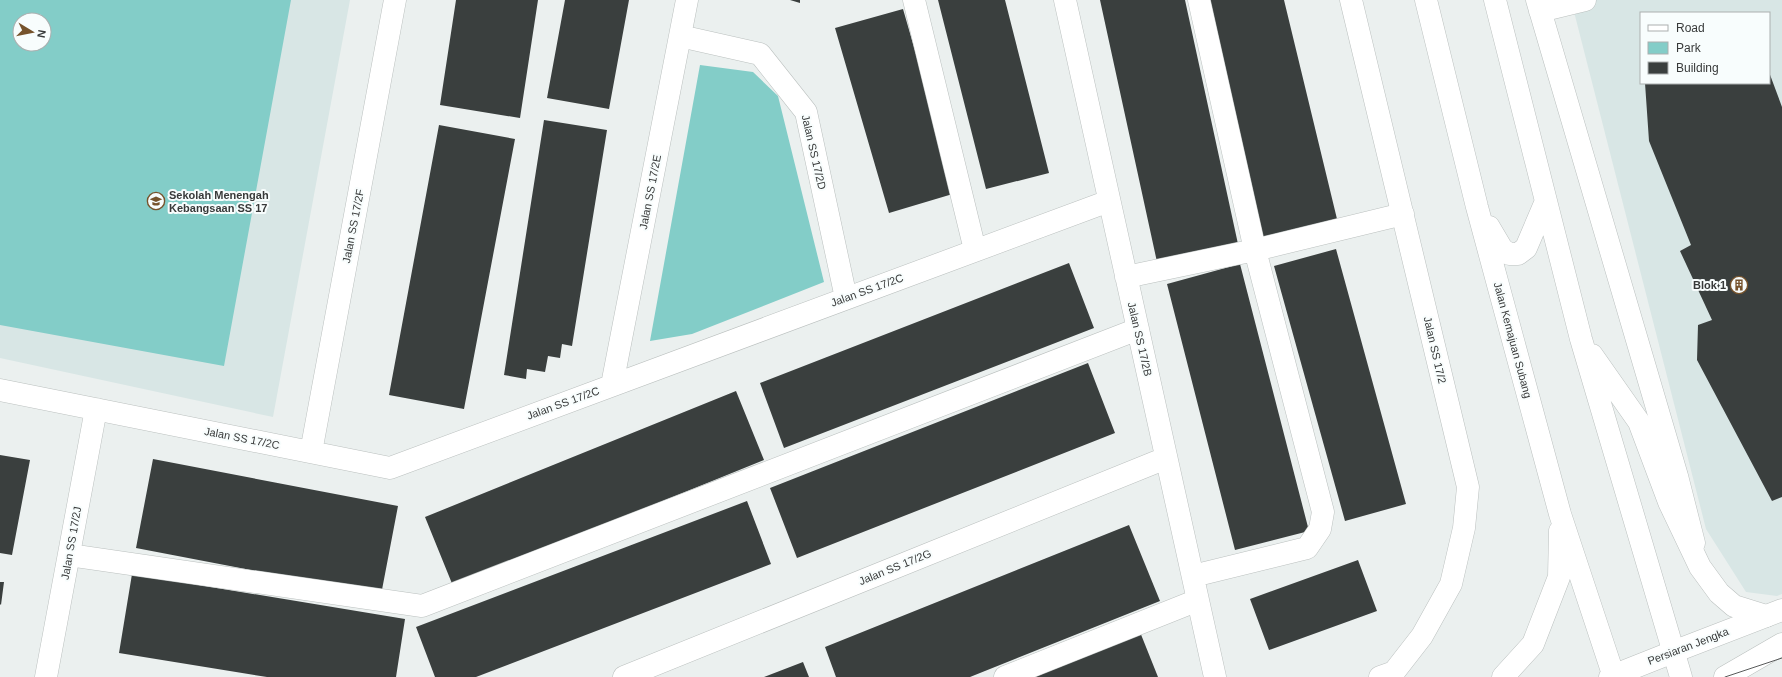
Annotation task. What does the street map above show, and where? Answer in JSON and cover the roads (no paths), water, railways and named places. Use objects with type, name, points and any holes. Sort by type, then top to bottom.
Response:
[{"type":"street","name":"Jalan SS 17/2F","points":[[311,452],[395,0]]},
{"type":"street","name":"Jalan SS 17/2E","points":[[612,385],[687,0]]},
{"type":"street","points":[[914,0],[975,250]]},
{"type":"street","name":"Jalan SS 17/2B","points":[[1065,0],[1215,677]]},
{"type":"street","points":[[1193,576],[1307,548],[1320,529],[1323,512],[1255,250],[1199,0]]},
{"type":"street","name":"Jalan SS 17/2","points":[[1350,0],[1468,487],[1464,528],[1452,584],[1422,636],[1394,672],[1380,677]]},
{"type":"street","name":"Jalan Kemajuan Subang","points":[[1426,0],[1477,207],[1560,514],[1612,677]]},
{"type":"street","points":[[1495,0],[1581,339],[1681,677]]},
{"type":"street","points":[[1585,0],[1539,5],[1677,476],[1700,566]]},
{"type":"street","name":"Jalan SS 17/2D","points":[[680,36],[760,54],[806,112],[846,298]]},
{"type":"street","name":"Jalan SS 17/2C","points":[[0,390],[390,468],[1109,201]]},
{"type":"street","points":[[1477,207],[1502,250],[1509,254],[1518,254],[1526,248],[1546,201]]},
{"type":"street","points":[[1126,277],[1255,250],[1403,214]]},
{"type":"street","points":[[69,555],[422,606],[1138,329]]},
{"type":"street","points":[[1581,339],[1639,422],[1669,502],[1700,566],[1719,593],[1734,606],[1774,613]]},
{"type":"street","name":"Jalan SS 17/2J","points":[[46,677],[96,409]]},
{"type":"street","name":"Jalan SS 17/2G","points":[[624,677],[1166,458]]},
{"type":"street","points":[[1503,677],[1533,644],[1559,577],[1560,514]]},
{"type":"street","points":[[1005,677],[1198,600]]},
{"type":"street","name":"Persiaran Jengka","points":[[1612,677],[1774,613]]},
{"type":"street","points":[[1725,677],[1782,644]]},
{"type":"tram line","points":[[1725,677],[1782,658]]},
{"type":"place","name":"Sekolah Menengah Kebangsaan SS 17","points":[[156,201]]},
{"type":"place","name":"Blok 1","points":[[1739,285]]}]
